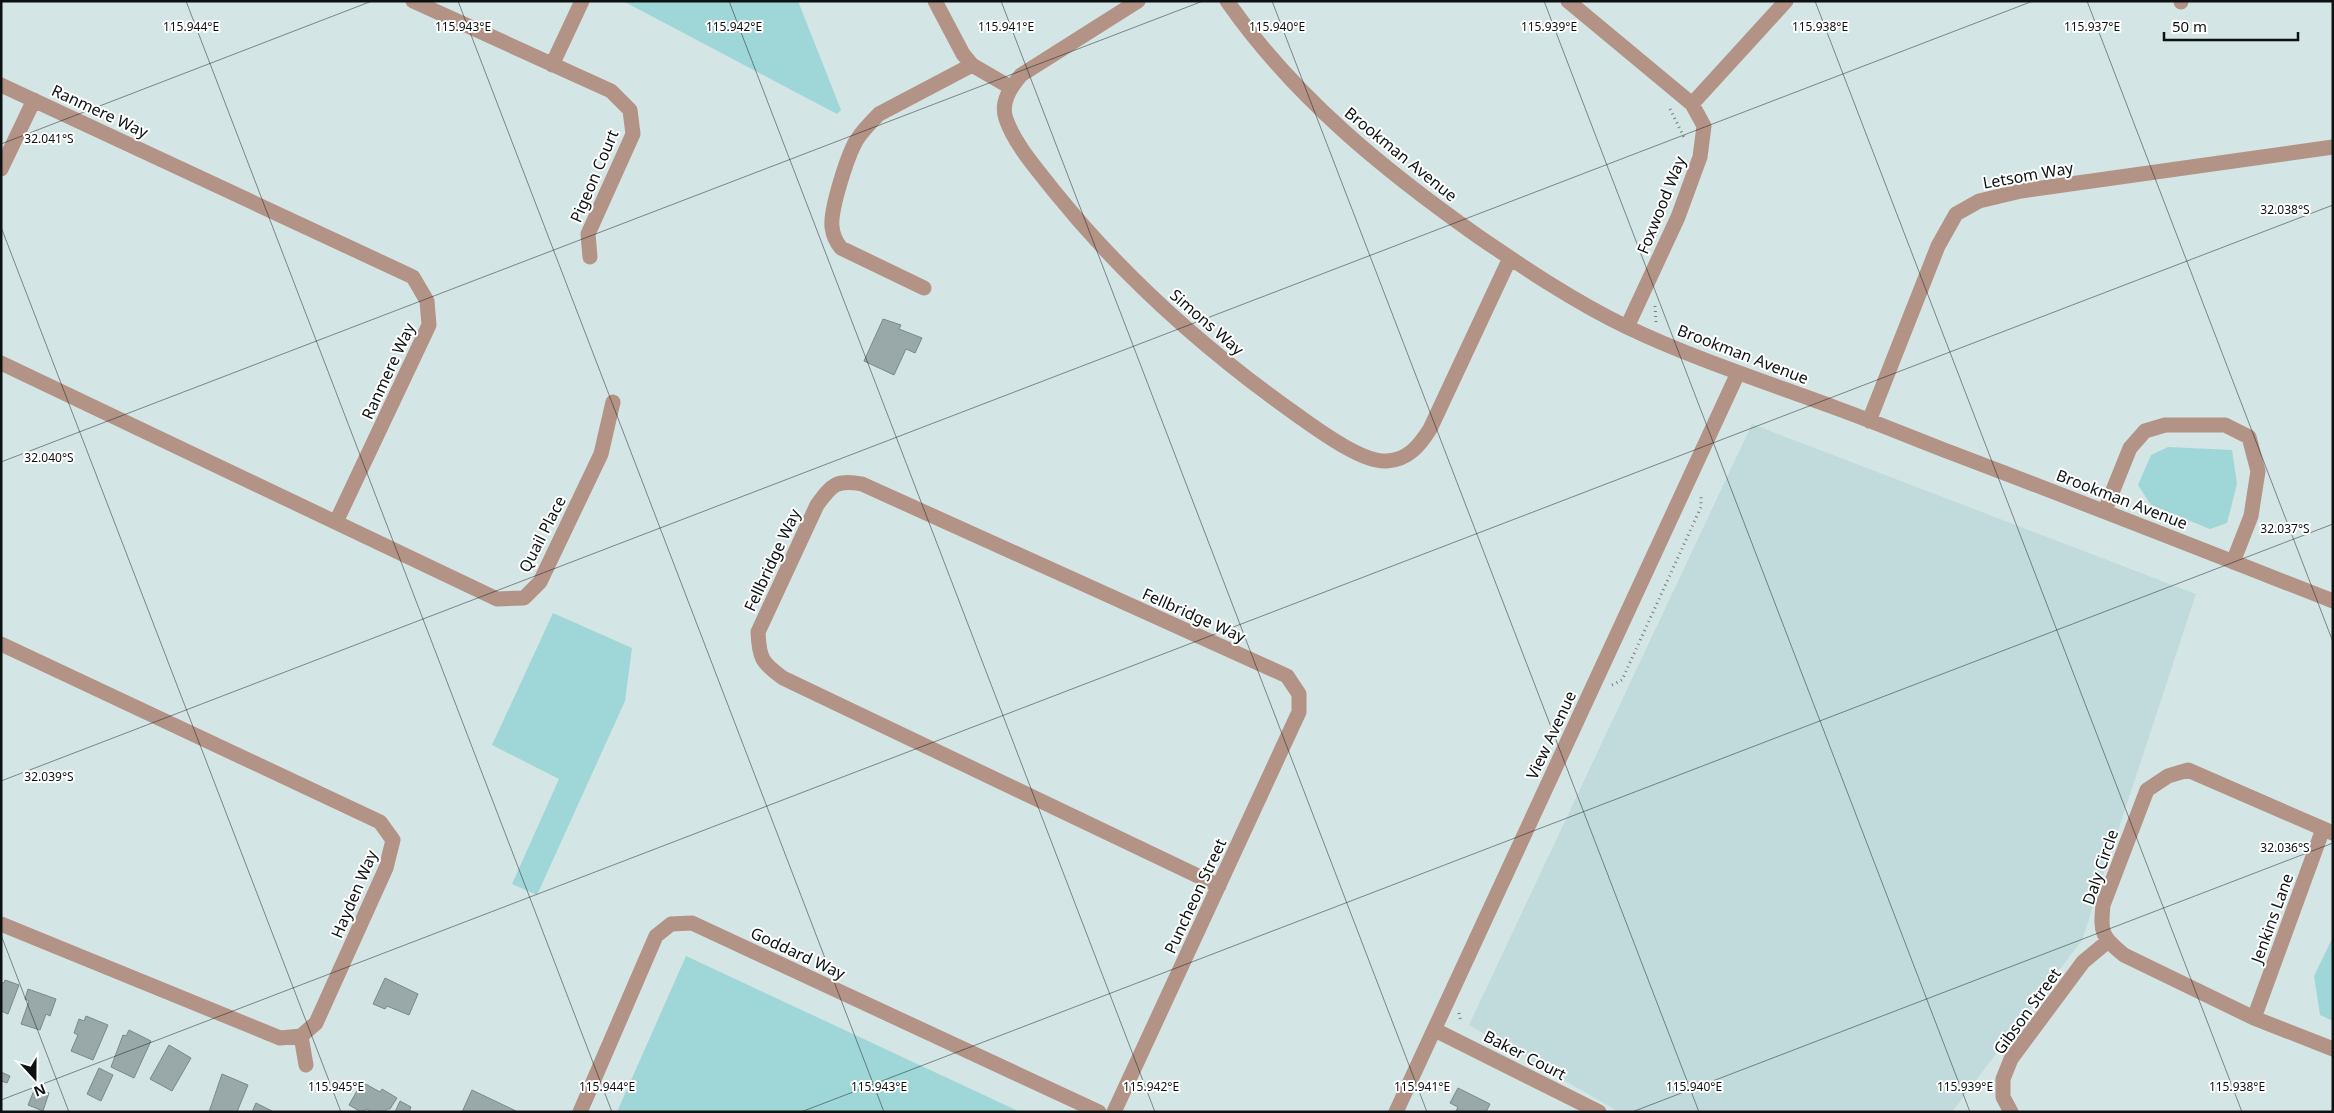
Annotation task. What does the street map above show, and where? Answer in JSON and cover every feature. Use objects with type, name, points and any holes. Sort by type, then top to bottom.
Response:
[{"type":"street","name":"Pigeon Court","points":[[414,1],[610,91],[630,110],[633,134],[588,234],[590,257]]},
{"type":"street","points":[[552,65],[582,1]]},
{"type":"street","points":[[935,1],[963,54],[972,65],[1010,87],[1020,75],[1138,1]]},
{"type":"street","name":"Brookman Avenue","points":[[1227,1],[1294,83],[1331,120],[1408,186],[1510,258],[1574,298],[1627,327],[1738,373],[2104,510],[2333,600]]},
{"type":"street","name":"Foxwood Way","points":[[1568,1],[1692,104],[1704,126],[1700,157],[1678,217],[1627,327]]},
{"type":"street","points":[[1692,104],[1786,1]]},
{"type":"street","points":[[924,288],[841,248],[834,239],[832,214],[849,157],[857,140],[879,114],[972,65]]},
{"type":"street","name":"Ranmere Way","points":[[1,85],[414,277],[427,301],[429,325],[336,522]]},
{"type":"street","name":"Simons Way","points":[[1010,87],[1004,102],[1005,117],[1013,133],[1031,162],[1082,225],[1121,268],[1181,325],[1248,381],[1329,438],[1367,456],[1386,462],[1404,457],[1419,447],[1430,429],[1510,258]]},
{"type":"street","name":"Ranmere Way","points":[[1,169],[34,100]]},
{"type":"street","name":"Letsom Way","points":[[1869,421],[1938,246],[1956,214],[1979,201],[2021,191],[2333,147]]},
{"type":"street","points":[[1,362],[336,522]]},
{"type":"street","name":"View Avenue","points":[[1396,1112],[1738,373]]},
{"type":"street","name":"Quail Place","points":[[336,522],[497,600],[524,598],[540,582],[601,454],[613,402]]},
{"type":"street","points":[[2104,510],[2130,448],[2145,431],[2165,425],[2225,425],[2249,436],[2258,471],[2251,516],[2233,562]]},
{"type":"street","name":"Fellbridge Way","points":[[1218,886],[783,678],[767,667],[759,653],[758,632],[817,505],[830,488],[845,481],[862,484],[1287,676],[1298,694]]},
{"type":"street","name":"Hayden Way","points":[[1,644],[380,822],[393,840],[386,868],[316,1024],[301,1036]]},
{"type":"street","name":"Puncheon Street","points":[[1114,1112],[1299,712],[1298,694]]},
{"type":"street","name":"Daly Circle","points":[[2107,942],[2100,925],[2102,905],[2147,790],[2168,776],[2188,770],[2328,831]]},
{"type":"street","name":"Jenkins Lane","points":[[2254,1018],[2328,831]]},
{"type":"street","name":"Goddard Way","points":[[580,1112],[656,936],[671,924],[692,923],[1099,1112]]},
{"type":"street","points":[[1,924],[280,1038],[301,1036],[306,1065]]},
{"type":"street","points":[[2107,942],[2124,954],[2254,1018],[2333,1049]]},
{"type":"street","name":"Gibson Street","points":[[2010,1112],[2003,1097],[2003,1079],[2011,1059],[2083,962],[2107,942]]},
{"type":"street","name":"Baker Court","points":[[1435,1030],[1599,1112]]},
{"type":"path","points":[[1607,687],[1622,680],[1701,507],[1700,485]]},
{"type":"path","points":[[1458,1008],[1461,1022]]},
{"type":"shaded area","points":[[623,1],[798,1],[841,110],[837,114]]},
{"type":"shaded area","points":[[1752,424],[2196,594],[2082,940],[1952,1112],[1619,1112],[1469,1025]]},
{"type":"shaded area","points":[[2168,447],[2232,450],[2237,484],[2227,523],[2210,529],[2151,505],[2138,485],[2151,455]]},
{"type":"shaded area","points":[[553,613],[632,648],[625,701],[537,895],[512,884],[559,779],[492,745]]},
{"type":"shaded area","points":[[2333,937],[2333,1021],[2320,1015],[2314,976]]},
{"type":"shaded area","points":[[686,956],[1020,1112],[617,1112]]},
{"type":"building","points":[[883,319],[901,325],[899,329],[922,338],[915,353],[906,349],[894,375],[864,361]]},
{"type":"building","points":[[385,978],[418,994],[409,1015],[387,1006],[385,1009],[373,1004]]},
{"type":"building","points":[[5,980],[19,985],[8,1014],[1,1011],[1,982],[4,983]]},
{"type":"building","points":[[28,989],[56,999],[50,1016],[46,1014],[40,1030],[21,1024],[29,1001],[25,999]]},
{"type":"building","points":[[86,1016],[108,1025],[93,1060],[71,1051],[78,1035],[74,1033],[79,1019],[84,1021]]},
{"type":"building","points":[[129,1030],[151,1041],[134,1078],[111,1067],[123,1035],[126,1036]]},
{"type":"building","points":[[169,1045],[191,1058],[172,1091],[150,1079]]},
{"type":"building","points":[[99,1068],[113,1075],[101,1101],[87,1094]]},
{"type":"building","points":[[1,1072],[10,1076],[7,1083],[1,1081]]},
{"type":"building","points":[[222,1074],[248,1085],[237,1112],[209,1112]]},
{"type":"building","points":[[362,1082],[380,1092],[382,1089],[397,1098],[390,1109],[387,1109],[385,1112],[371,1112],[367,1109],[361,1112],[349,1105]]},
{"type":"building","points":[[35,1088],[49,1093],[43,1111],[28,1105]]},
{"type":"building","points":[[1458,1088],[1490,1104],[1486,1112],[1456,1111],[1458,1107],[1450,1103]]},
{"type":"building","points":[[472,1090],[516,1111],[516,1112],[462,1112]]},
{"type":"building","points":[[400,1101],[411,1107],[409,1112],[395,1112]]},
{"type":"building","points":[[256,1103],[274,1112],[252,1112]]}]
